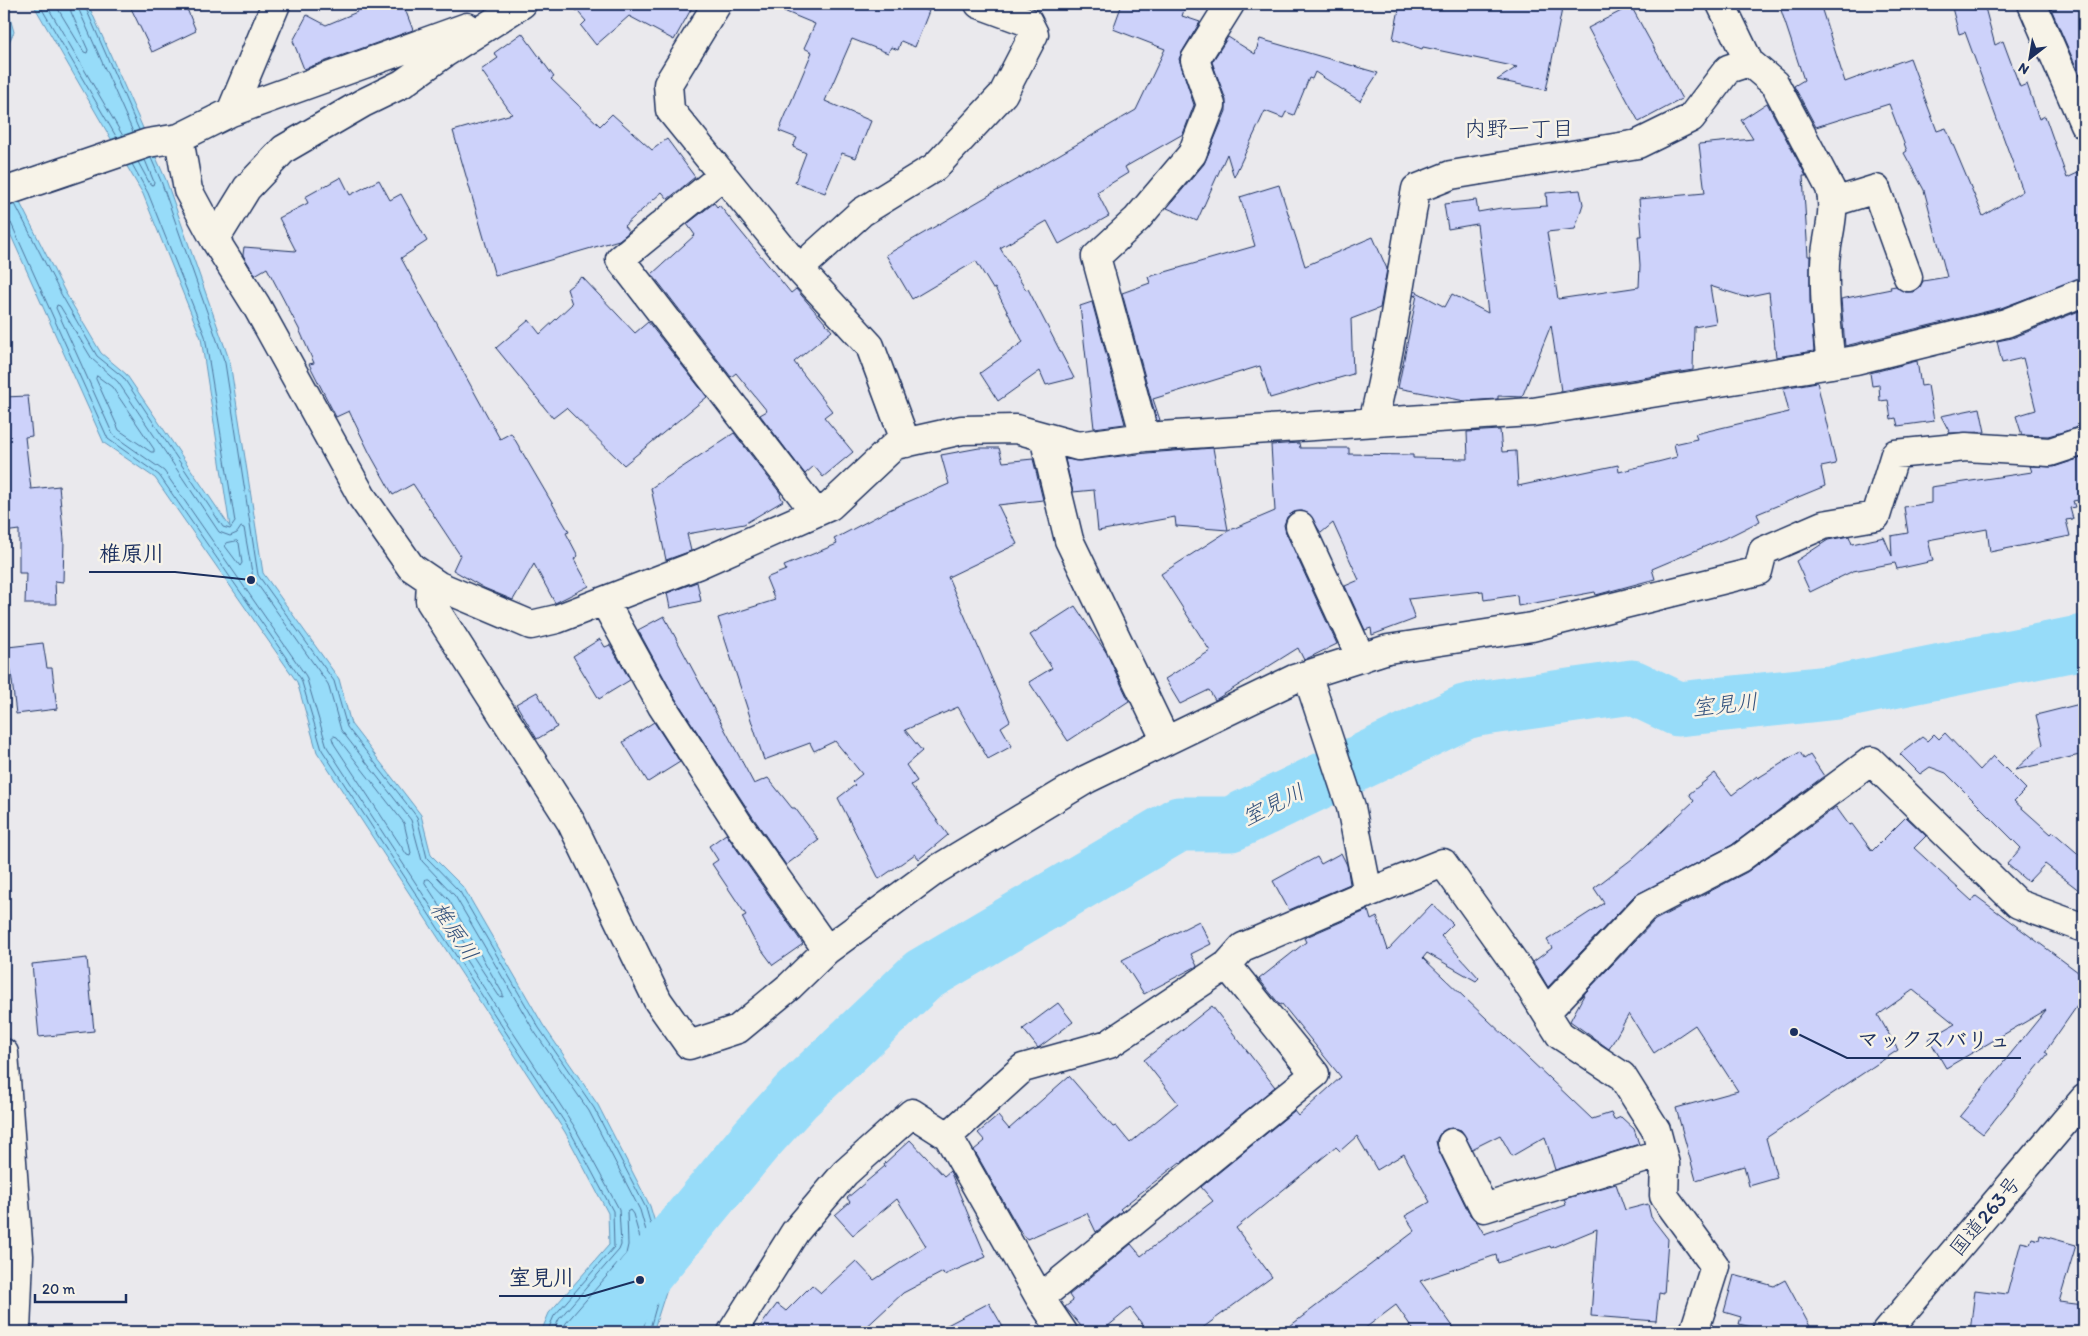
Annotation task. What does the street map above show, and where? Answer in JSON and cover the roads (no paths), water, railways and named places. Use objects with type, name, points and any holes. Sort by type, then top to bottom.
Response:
[{"type":"main road","points":[[231,112],[276,4]]},
{"type":"main road","points":[[717,4],[668,84],[670,110],[799,269],[870,346],[906,443]]},
{"type":"main road","points":[[799,269],[862,212],[935,166],[1002,94],[1034,34],[1028,22],[979,4]]},
{"type":"main road","points":[[1145,437],[1096,257],[1137,219],[1192,154],[1211,105],[1195,60],[1230,4]]},
{"type":"main road","points":[[1721,4],[1749,62],[1775,84],[1830,188],[1834,202],[1825,262],[1825,307],[1831,364]]},
{"type":"main road","points":[[2032,4],[2084,124]]},
{"type":"main road","points":[[4,192],[148,143],[179,138],[231,112],[513,9]]},
{"type":"main road","points":[[215,240],[248,188],[284,149],[363,103],[402,84],[445,53],[513,9]]},
{"type":"main road","points":[[1373,422],[1387,366],[1416,189],[1452,176],[1638,144],[1691,118],[1728,69],[1749,62]]},
{"type":"main road","points":[[179,138],[188,190],[215,240],[256,305],[362,497],[411,567],[439,586],[531,625],[557,619],[697,565],[830,506],[895,445],[962,430],[1016,429],[1078,446],[1145,437],[1533,412],[1856,360],[2006,323],[2084,292]]},
{"type":"main road","points":[[723,175],[620,259],[815,512]]},
{"type":"main road","points":[[1834,202],[1876,188],[1908,277]]},
{"type":"main road","points":[[1044,437],[1069,540],[1166,741]]},
{"type":"main road","points":[[431,581],[430,601],[571,822],[658,1001],[689,1045],[738,1029],[790,986],[827,950],[936,870],[1087,779],[1294,679],[1388,649],[1532,627],[1758,571],[1764,551],[1823,525],[1876,516],[1895,454],[1966,447],[2050,452],[2084,441]]},
{"type":"main road","points":[[1300,526],[1361,658]]},
{"type":"main road","points":[[604,601],[662,706],[741,828],[827,950]]},
{"type":"main road","points":[[1312,689],[1350,807],[1368,893]]},
{"type":"main road","points":[[1546,1012],[1646,907],[1740,858],[1871,761],[2018,904],[2084,928]]},
{"type":"main road","points":[[948,1136],[1023,1068],[1109,1044],[1228,965],[1242,947],[1443,863],[1516,965],[1560,1035],[1622,1076],[1656,1130],[1665,1164],[1664,1196],[1715,1266],[1694,1332]]},
{"type":"main road","points":[[1040,1298],[1315,1074],[1228,965]]},
{"type":"main road","points":[[4,1053],[19,1256],[16,1332]]},
{"type":"main road","name":"国道263号","points":[[1886,1332],[2084,1099]]},
{"type":"main road","points":[[732,1332],[796,1232],[845,1172],[912,1113],[948,1136],[1040,1298],[1063,1332]]},
{"type":"main road","points":[[1452,1143],[1484,1208],[1662,1153]]},
{"type":"water","points":[[4,4],[6,4],[14,32],[4,52]]},
{"type":"water","points":[[33,4],[88,4],[166,180],[230,362],[263,573],[339,679],[351,724],[421,815],[431,855],[464,888],[543,1025],[598,1105],[650,1206],[671,1276],[653,1332],[541,1332],[549,1313],[609,1245],[608,1213],[565,1132],[317,752],[297,682],[155,478],[104,443],[4,220],[4,171],[65,292],[101,353],[126,374],[230,527],[201,338],[143,194]]},
{"type":"waterway","name":"室見川","points":[[606,1332],[640,1280],[756,1140],[796,1096],[923,975],[1179,824],[1231,824],[1465,712],[1477,709],[1632,687],[1678,709],[1838,692],[2084,642]]},
{"type":"place","name":"椎原川","points":[[251,580]]},
{"type":"place","name":"マックスバリュ","points":[[1794,1032]]},
{"type":"place","name":"室見川","points":[[640,1280]]},
{"type":"district","name":"内野一丁目","points":[[1519,128]]}]
